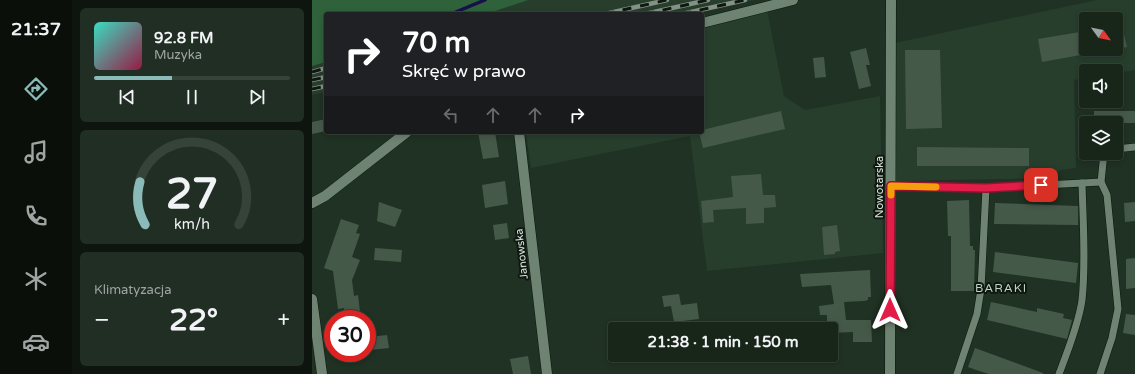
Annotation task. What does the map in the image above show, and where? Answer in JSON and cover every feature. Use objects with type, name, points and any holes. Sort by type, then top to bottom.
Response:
[{"type":"street","points":[[704,22],[793,0]]},
{"type":"street","name":"Nowotarska","points":[[890,374],[891,0]]},
{"type":"street","points":[[312,203],[326,196],[404,134]]},
{"type":"street","name":"Janowska","points":[[519,134],[547,374]]},
{"type":"street","points":[[312,299],[322,374]]},
{"type":"lane","points":[[1123,149],[1135,147]]},
{"type":"lane","points":[[1100,374],[1112,338],[1118,309],[1107,195],[1101,182],[1103,160]]},
{"type":"lane","points":[[891,186],[986,188],[1101,182]]},
{"type":"lane","points":[[1058,374],[1068,348],[1082,301],[1084,224],[1082,183]]},
{"type":"lane","points":[[957,374],[977,314],[981,290],[986,188]]},
{"type":"shaded area","points":[[523,0],[755,0],[699,12],[486,12]]},
{"type":"shaded area","points":[[1097,0],[1135,0],[1135,70],[1123,72],[1123,64],[1079,64],[1079,79],[1074,80],[1076,168],[1060,170],[1054,178],[895,181],[895,43]]},
{"type":"shaded area","points":[[767,10],[784,96],[805,110],[880,96],[883,253],[707,271],[690,136],[531,168],[526,134],[704,134],[704,25]]},
{"type":"shaded area","points":[[324,43],[324,92],[312,95],[312,46]]},
{"type":"green space","points":[[312,0],[528,0],[492,12],[324,12],[324,63],[312,66]]},
{"type":"building","points":[[1123,30],[1127,47],[1123,48]]},
{"type":"building","points":[[1079,32],[1079,55],[1042,62],[1038,39]]},
{"type":"building","points":[[866,48],[870,65],[866,65],[871,86],[859,89],[850,52]]},
{"type":"building","points":[[905,50],[940,50],[942,128],[906,129]]},
{"type":"building","points":[[824,57],[826,77],[815,78],[813,58]]},
{"type":"building","points":[[781,111],[785,129],[703,148],[700,134],[704,134],[704,130]]},
{"type":"building","points":[[1094,111],[1135,111],[1135,123],[1123,123],[1123,116],[1094,116]]},
{"type":"building","points":[[324,119],[324,131],[312,134],[312,122]]},
{"type":"building","points":[[478,134],[495,134],[499,157],[483,159]]},
{"type":"building","points":[[917,147],[1029,148],[1029,166],[917,166]]},
{"type":"building","points":[[761,174],[763,195],[775,195],[776,207],[764,208],[764,223],[746,224],[746,208],[713,210],[714,222],[703,223],[701,201],[733,197],[731,176]]},
{"type":"building","points":[[505,181],[508,204],[485,208],[482,185]]},
{"type":"building","points":[[969,200],[970,246],[973,246],[973,250],[975,250],[974,291],[951,291],[951,236],[948,236],[947,201]]},
{"type":"building","points":[[379,202],[402,210],[395,227],[377,221]]},
{"type":"building","points":[[1135,202],[1135,221],[1125,222],[1124,203]]},
{"type":"building","points":[[995,203],[1078,206],[1078,225],[994,224]]},
{"type":"building","points":[[341,219],[359,225],[356,233],[360,234],[352,257],[360,260],[352,280],[354,296],[358,295],[360,310],[344,310],[344,308],[338,309],[333,271],[324,268]]},
{"type":"building","points":[[507,223],[509,238],[495,240],[493,225]]},
{"type":"building","points":[[837,225],[840,251],[835,252],[835,254],[824,255],[822,227]]},
{"type":"building","points":[[375,248],[402,250],[401,262],[374,260]]},
{"type":"building","points":[[995,252],[1078,263],[1076,283],[993,272]]},
{"type":"building","points":[[1135,258],[1135,288],[1126,289],[1126,259]]},
{"type":"building","points":[[870,270],[871,297],[868,297],[868,300],[864,301],[844,302],[846,320],[871,320],[872,342],[853,342],[853,332],[838,333],[838,322],[827,322],[827,315],[820,315],[819,306],[834,304],[831,285],[802,287],[800,274]]},
{"type":"building","points":[[679,294],[681,305],[697,303],[699,319],[674,322],[671,306],[664,307],[662,296]]},
{"type":"building","points":[[991,302],[1037,312],[1037,308],[1064,314],[1063,318],[1072,320],[1067,339],[987,320]]},
{"type":"building","points":[[1126,314],[1135,315],[1135,335],[1123,333]]},
{"type":"building","points":[[387,335],[389,348],[376,349],[376,336]]},
{"type":"building","points":[[975,348],[1043,374],[989,374],[968,367]]},
{"type":"building","points":[[528,356],[531,374],[513,374],[510,359]]},
{"type":"waterway","points":[[456,12],[485,0]]},
{"type":"railway","points":[[614,12],[667,0]]},
{"type":"railway","points":[[654,12],[708,0]]},
{"type":"railway","points":[[691,12],[745,0]]},
{"type":"railway","points":[[312,72],[324,69]]},
{"type":"railway","points":[[312,80],[324,77]]},
{"type":"railway","points":[[312,89],[324,86]]},
{"type":"slow traffic","points":[[891,195],[891,186],[936,187]]},
{"type":"district","name":"BARAKI","points":[[1001,288]]},
{"type":"route","points":[[890,310],[891,186],[986,188],[1041,185]]}]
